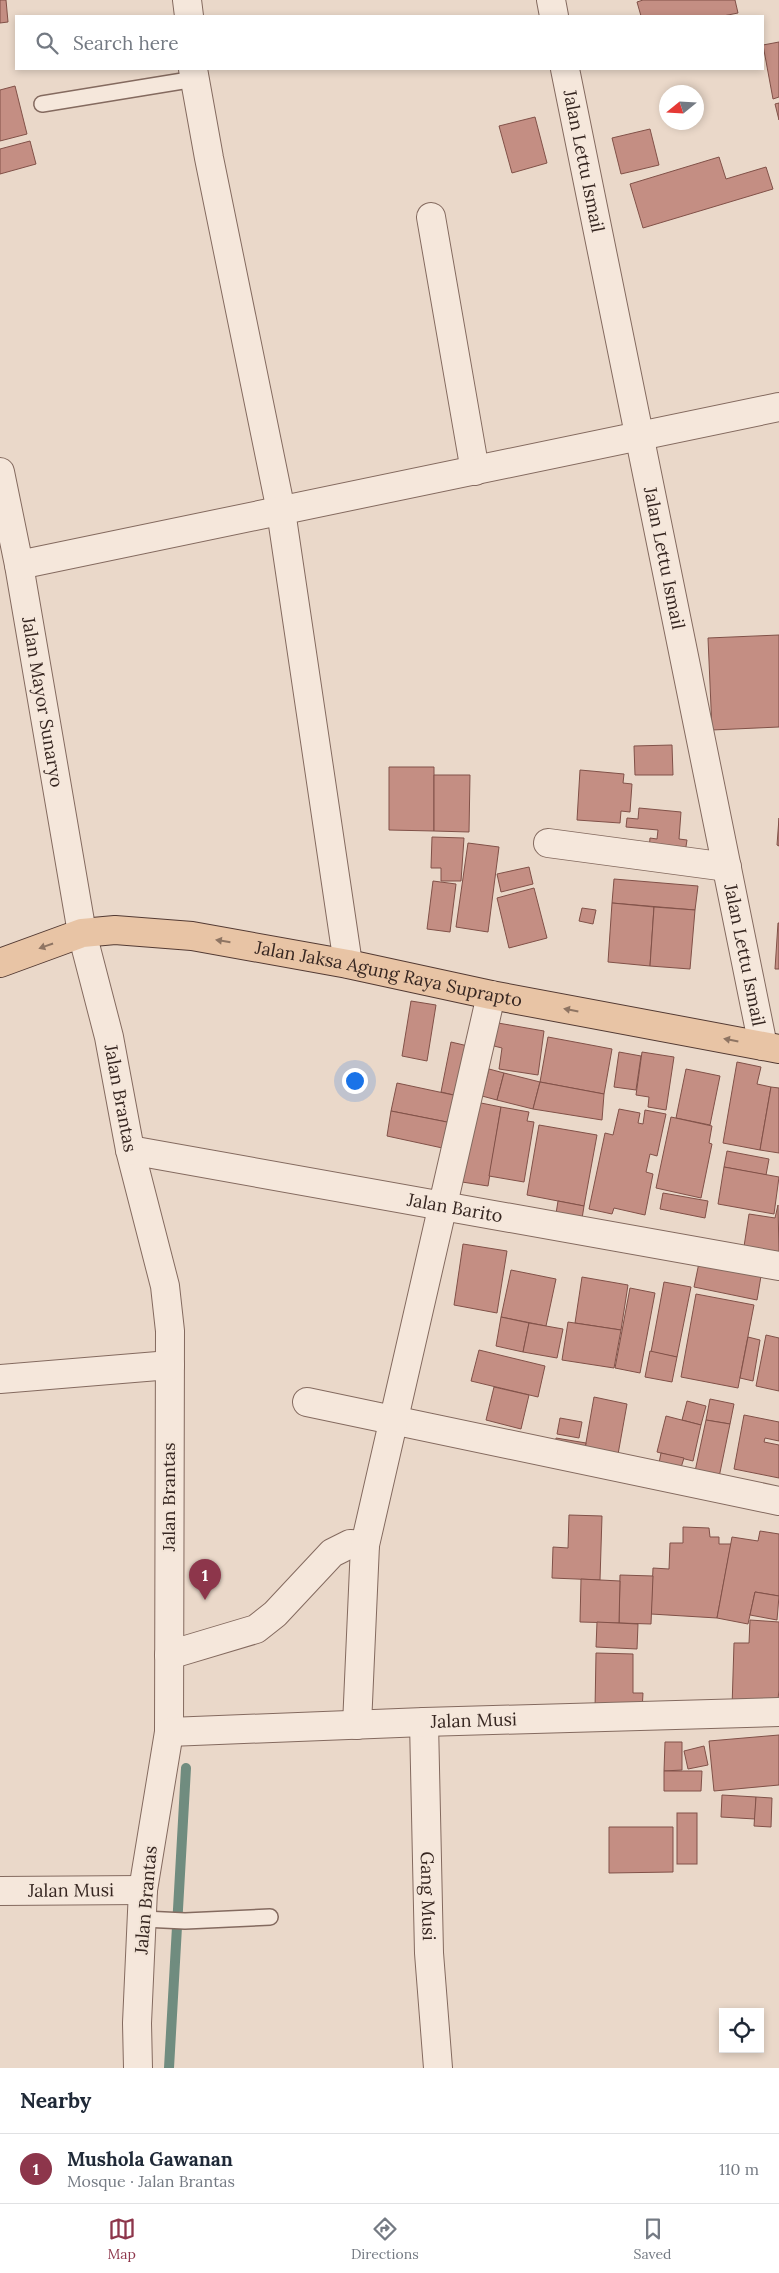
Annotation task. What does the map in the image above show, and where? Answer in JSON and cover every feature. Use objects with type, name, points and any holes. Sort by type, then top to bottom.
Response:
[{"type":"main road","name":"Jalan Jaksa Agung Raya Suprapto","points":[[0,962],[82,933],[115,930],[192,936],[348,964],[491,995],[771,1048]]},
{"type":"street","points":[[188,0],[188,15]]},
{"type":"street","points":[[550,0],[554,15]]},
{"type":"street","name":"Jalan Lettu Ismail","points":[[565,70],[727,867],[771,1048]]},
{"type":"street","points":[[194,74],[208,158],[281,511],[348,964]]},
{"type":"street","points":[[431,217],[475,471]]},
{"type":"street","points":[[19,565],[779,407]]},
{"type":"street","name":"Jalan Mayor Sunaryo","points":[[0,472],[19,565],[82,933]]},
{"type":"street","points":[[548,842],[727,867]]},
{"type":"street","name":"Jalan Brantas","points":[[82,933],[108,1037],[130,1150],[165,1286],[170,1331],[178,1653],[169,1732],[143,1890],[150,1920],[137,2023],[138,2068]]},
{"type":"street","points":[[357,1725],[365,1545],[444,1207],[491,995]]},
{"type":"street","name":"Jalan Barito","points":[[130,1150],[779,1266]]},
{"type":"street","points":[[0,1379],[170,1365]]},
{"type":"street","points":[[307,1402],[779,1501]]},
{"type":"street","points":[[178,1653],[256,1629],[275,1614],[339,1548],[350,1544],[365,1545]]},
{"type":"street","name":"Jalan Musi","points":[[169,1732],[424,1722],[779,1712]]},
{"type":"street","name":"Gang Musi","points":[[424,1722],[429,1953],[438,2068]]},
{"type":"street","name":"Jalan Musi","points":[[0,1891],[143,1890]]},
{"type":"lane","points":[[42,104],[194,74]]},
{"type":"lane","points":[[150,1920],[186,1921],[270,1917]]},
{"type":"building","points":[[0,0],[6,0],[8,22],[0,23]]},
{"type":"building","points":[[643,0],[735,0],[738,13],[728,15],[641,15],[637,2]]},
{"type":"building","points":[[779,42],[779,97],[773,99],[764,50],[764,45]]},
{"type":"building","points":[[15,86],[27,134],[0,141],[0,90]]},
{"type":"building","points":[[779,103],[779,120],[775,104]]},
{"type":"building","points":[[535,117],[547,163],[512,173],[499,126]]},
{"type":"building","points":[[650,129],[659,165],[621,174],[612,138]]},
{"type":"building","points":[[30,141],[36,164],[0,174],[0,149]]},
{"type":"building","points":[[719,157],[726,179],[766,167],[773,189],[643,228],[630,184]]},
{"type":"building","points":[[779,635],[779,727],[712,730],[708,638]]},
{"type":"building","points":[[672,745],[673,775],[635,775],[634,746]]},
{"type":"building","points":[[389,767],[434,767],[434,831],[389,830]]},
{"type":"building","points":[[580,770],[624,774],[623,783],[632,784],[630,812],[621,811],[620,823],[577,820]]},
{"type":"building","points":[[434,775],[470,775],[469,832],[434,831]]},
{"type":"building","points":[[639,808],[681,812],[679,839],[687,840],[685,853],[649,850],[650,838],[657,839],[658,830],[626,827],[627,818],[638,819]]},
{"type":"building","points":[[779,818],[779,846],[777,845]]},
{"type":"building","points":[[432,837],[464,838],[461,881],[441,881],[441,868],[431,868]]},
{"type":"building","points":[[468,843],[499,847],[488,932],[456,927]]},
{"type":"building","points":[[529,867],[533,884],[501,892],[497,874]]},
{"type":"building","points":[[614,879],[698,886],[695,910],[612,903]]},
{"type":"building","points":[[433,881],[456,884],[450,932],[427,929]]},
{"type":"building","points":[[534,888],[547,938],[509,948],[497,898]]},
{"type":"building","points":[[612,903],[654,907],[650,966],[608,962]]},
{"type":"building","points":[[654,907],[695,910],[690,969],[650,966]]},
{"type":"building","points":[[582,908],[596,910],[593,924],[579,921]]},
{"type":"building","points":[[778,923],[779,969],[775,969]]},
{"type":"building","points":[[411,1001],[436,1005],[427,1061],[402,1056]]},
{"type":"building","points":[[498,1023],[544,1031],[538,1075],[499,1069],[502,1048],[494,1046]]},
{"type":"building","points":[[548,1037],[612,1049],[604,1094],[540,1082]]},
{"type":"building","points":[[451,1042],[468,1046],[458,1096],[441,1092]]},
{"type":"building","points":[[619,1052],[641,1056],[636,1090],[614,1087]]},
{"type":"building","points":[[642,1052],[674,1057],[666,1110],[648,1107],[649,1097],[636,1095]]},
{"type":"building","points":[[737,1062],[761,1067],[757,1084],[771,1087],[760,1150],[723,1143]]},
{"type":"building","points":[[489,1069],[504,1073],[497,1100],[482,1096]]},
{"type":"building","points":[[686,1069],[720,1076],[710,1125],[676,1118]]},
{"type":"building","points":[[504,1073],[540,1082],[533,1109],[497,1100]]},
{"type":"building","points":[[540,1082],[604,1094],[602,1120],[533,1109]]},
{"type":"building","points":[[397,1083],[458,1096],[452,1123],[391,1111]]},
{"type":"building","points":[[771,1087],[779,1088],[779,1153],[760,1150]]},
{"type":"building","points":[[476,1102],[501,1107],[488,1186],[462,1182]]},
{"type":"building","points":[[501,1107],[529,1112],[527,1121],[534,1122],[524,1182],[489,1176]]},
{"type":"building","points":[[619,1109],[640,1113],[638,1123],[643,1124],[645,1110],[666,1114],[657,1156],[650,1154],[646,1172],[653,1174],[645,1215],[614,1208],[612,1214],[589,1209],[605,1133],[613,1135]]},
{"type":"building","points":[[391,1111],[452,1123],[447,1149],[387,1136]]},
{"type":"building","points":[[671,1117],[712,1126],[709,1143],[712,1144],[701,1198],[656,1188]]},
{"type":"building","points":[[539,1125],[597,1135],[584,1206],[527,1195]]},
{"type":"building","points":[[727,1151],[769,1159],[766,1175],[724,1167]]},
{"type":"building","points":[[724,1167],[779,1177],[774,1214],[718,1204]]},
{"type":"building","points":[[663,1193],[708,1201],[705,1218],[660,1209]]},
{"type":"building","points":[[558,1201],[584,1206],[581,1225],[555,1220]]},
{"type":"building","points":[[778,1205],[779,1252],[766,1250],[765,1257],[743,1253],[749,1214],[775,1218]]},
{"type":"building","points":[[463,1244],[507,1251],[497,1313],[454,1305]]},
{"type":"building","points":[[700,1258],[762,1270],[757,1300],[694,1287]]},
{"type":"building","points":[[511,1270],[556,1279],[546,1326],[501,1317]]},
{"type":"building","points":[[582,1277],[628,1285],[621,1330],[575,1323]]},
{"type":"building","points":[[664,1282],[691,1287],[677,1357],[651,1352]]},
{"type":"building","points":[[630,1288],[655,1293],[640,1373],[615,1368]]},
{"type":"building","points":[[696,1294],[754,1305],[738,1388],[681,1377]]},
{"type":"building","points":[[501,1317],[529,1323],[523,1352],[496,1346]]},
{"type":"building","points":[[568,1322],[621,1330],[614,1368],[562,1360]]},
{"type":"building","points":[[529,1323],[563,1329],[557,1358],[523,1352]]},
{"type":"building","points":[[766,1335],[779,1338],[779,1391],[756,1386]]},
{"type":"building","points":[[748,1337],[760,1340],[753,1381],[740,1378]]},
{"type":"building","points":[[479,1350],[545,1366],[538,1397],[471,1381]]},
{"type":"building","points":[[650,1351],[677,1357],[672,1382],[645,1377]]},
{"type":"building","points":[[494,1387],[529,1395],[521,1429],[486,1420]]},
{"type":"building","points":[[594,1397],[627,1404],[617,1460],[584,1454]]},
{"type":"building","points":[[710,1399],[734,1404],[730,1424],[706,1420]]},
{"type":"building","points":[[687,1401],[706,1406],[701,1425],[682,1420]]},
{"type":"building","points":[[744,1415],[779,1422],[779,1441],[765,1438],[764,1442],[779,1445],[779,1478],[734,1469]]},
{"type":"building","points":[[666,1416],[701,1425],[693,1461],[657,1452]]},
{"type":"building","points":[[560,1418],[582,1422],[579,1438],[557,1434]]},
{"type":"building","points":[[706,1420],[730,1424],[718,1482],[694,1476]]},
{"type":"building","points":[[556,1438],[586,1443],[583,1458],[553,1452]]},
{"type":"building","points":[[661,1453],[684,1458],[679,1474],[658,1468]]},
{"type":"building","points":[[569,1515],[602,1516],[600,1580],[552,1578],[553,1547],[568,1548]]},
{"type":"building","points":[[683,1527],[709,1528],[710,1537],[719,1537],[719,1544],[731,1544],[717,1618],[651,1614],[653,1568],[669,1569],[670,1543],[683,1543]]},
{"type":"building","points":[[760,1531],[779,1534],[779,1596],[755,1592],[748,1624],[717,1618],[732,1537],[758,1541]]},
{"type":"building","points":[[620,1575],[653,1576],[651,1624],[619,1623]]},
{"type":"building","points":[[581,1579],[620,1581],[619,1623],[580,1622]]},
{"type":"building","points":[[755,1592],[779,1596],[777,1620],[750,1615]]},
{"type":"building","points":[[750,1620],[779,1622],[779,1690],[777,1709],[732,1708],[734,1643],[749,1643]]},
{"type":"building","points":[[597,1622],[638,1624],[637,1649],[596,1647]]},
{"type":"building","points":[[596,1653],[633,1654],[633,1693],[643,1693],[642,1711],[595,1710]]},
{"type":"building","points":[[779,1735],[779,1785],[714,1791],[709,1741]]},
{"type":"building","points":[[665,1742],[682,1742],[682,1770],[664,1771]]},
{"type":"building","points":[[704,1746],[708,1765],[688,1769],[684,1751]]},
{"type":"building","points":[[664,1771],[702,1771],[701,1791],[664,1791]]},
{"type":"building","points":[[722,1795],[756,1797],[755,1819],[721,1817]]},
{"type":"building","points":[[756,1797],[772,1798],[771,1827],[754,1826]]},
{"type":"building","points":[[677,1813],[697,1813],[697,1864],[677,1864]]},
{"type":"building","points":[[609,1827],[673,1827],[673,1872],[609,1873]]},
{"type":"waterway","points":[[169,2068],[186,1768]]},
{"type":"place","name":"Mushola Gawanan","points":[[205,1600]]}]
